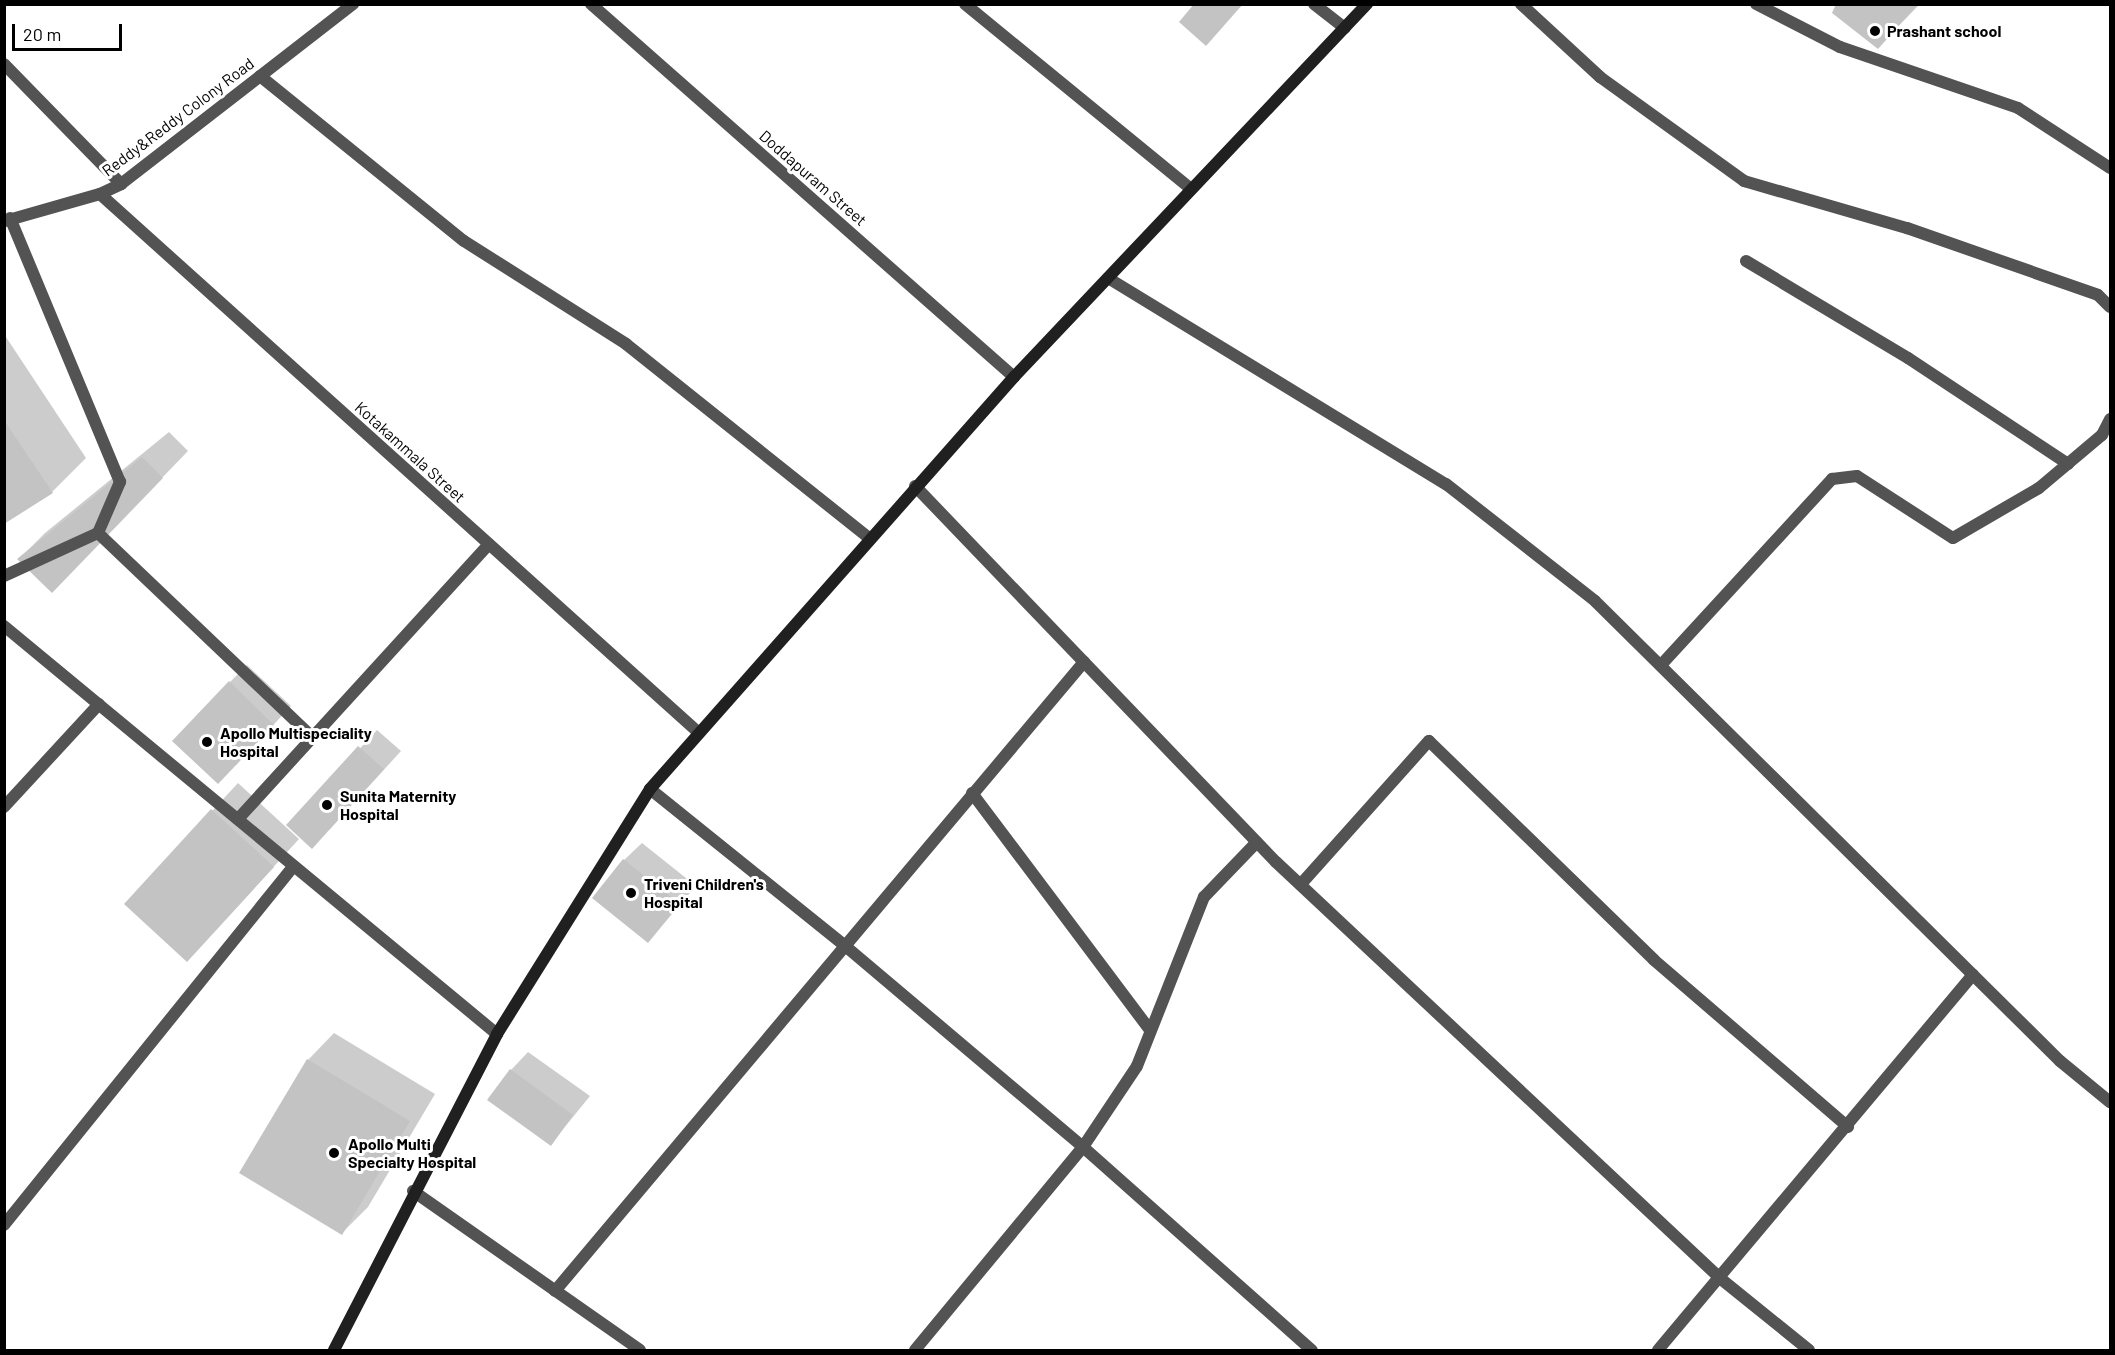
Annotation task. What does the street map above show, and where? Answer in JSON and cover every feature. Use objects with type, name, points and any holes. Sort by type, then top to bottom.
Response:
[{"type":"street","name":"Reddy&Reddy Colony Road","points":[[7,220],[100,194],[121,184],[353,4]]},
{"type":"street","name":"Doddapuram Street","points":[[591,4],[1014,377]]},
{"type":"street","points":[[965,4],[1191,189]]},
{"type":"street","points":[[1314,4],[1345,27]]},
{"type":"street","points":[[334,1350],[413,1191],[497,1034],[650,789],[915,486],[1014,377],[1367,4]]},
{"type":"street","points":[[1521,4],[1600,77],[1744,181],[1907,228],[2098,295],[2110,307]]},
{"type":"street","points":[[1759,5],[1840,48],[2018,108],[2110,168]]},
{"type":"street","points":[[4,64],[121,184]]},
{"type":"street","points":[[260,76],[464,241],[626,344],[870,539]]},
{"type":"street","name":"Kotakammala Street","points":[[100,194],[699,733]]},
{"type":"street","points":[[4,576],[98,533],[120,482],[7,220]]},
{"type":"street","points":[[1746,261],[1908,357],[2068,464]]},
{"type":"street","points":[[1108,278],[1446,484],[1595,601],[2060,1061],[2110,1102]]},
{"type":"street","points":[[1661,665],[1832,479],[1857,476],[1953,538],[2039,488],[2102,435],[2110,418]]},
{"type":"street","points":[[915,486],[1300,885],[1721,1279],[1809,1350]]},
{"type":"street","points":[[98,533],[311,736]]},
{"type":"street","points":[[238,819],[311,736],[489,544]]},
{"type":"street","points":[[4,626],[497,1034]]},
{"type":"street","points":[[555,1291],[1084,662]]},
{"type":"street","points":[[4,807],[99,704]]},
{"type":"street","points":[[1300,885],[1429,741],[1654,960],[1848,1127]]},
{"type":"street","points":[[650,789],[844,945],[1083,1147],[1312,1350]]},
{"type":"street","points":[[972,793],[1150,1030]]},
{"type":"street","points":[[915,1350],[1083,1147],[1137,1066],[1204,897],[1257,842]]},
{"type":"street","points":[[4,1225],[294,866]]},
{"type":"street","points":[[1658,1350],[1721,1279],[1974,975]]},
{"type":"street","points":[[413,1191],[640,1350]]},
{"type":"building","points":[[1194,4],[1243,4],[1206,46],[1179,22]]},
{"type":"building","name":"Prashant school","points":[[1836,4],[1918,4],[1878,49],[1832,13]]},
{"type":"building","points":[[4,420],[53,493],[4,524]]},
{"type":"building","points":[[142,457],[163,478],[52,593],[17,559]]},
{"type":"building","points":[[229,681],[274,725],[218,784],[172,741]]},
{"type":"building","points":[[358,746],[384,769],[312,849],[286,825]]},
{"type":"building","points":[[211,809],[274,867],[187,962],[124,904]]},
{"type":"building","points":[[623,859],[680,904],[648,943],[592,898]]},
{"type":"building","points":[[307,1059],[410,1121],[342,1235],[239,1173]]},
{"type":"building","points":[[510,1069],[573,1115],[551,1146],[487,1100]]},
{"type":"place","name":"Prashant school","points":[[1875,31]]},
{"type":"place","name":"Apollo Multispeciality Hospital","points":[[207,742]]},
{"type":"place","name":"Sunita Maternity Hospital","points":[[327,805]]},
{"type":"place","name":"Triveni Children's Hospital","points":[[631,893]]},
{"type":"place","name":"Apollo Multi Specialty Hospital","points":[[334,1153]]}]
